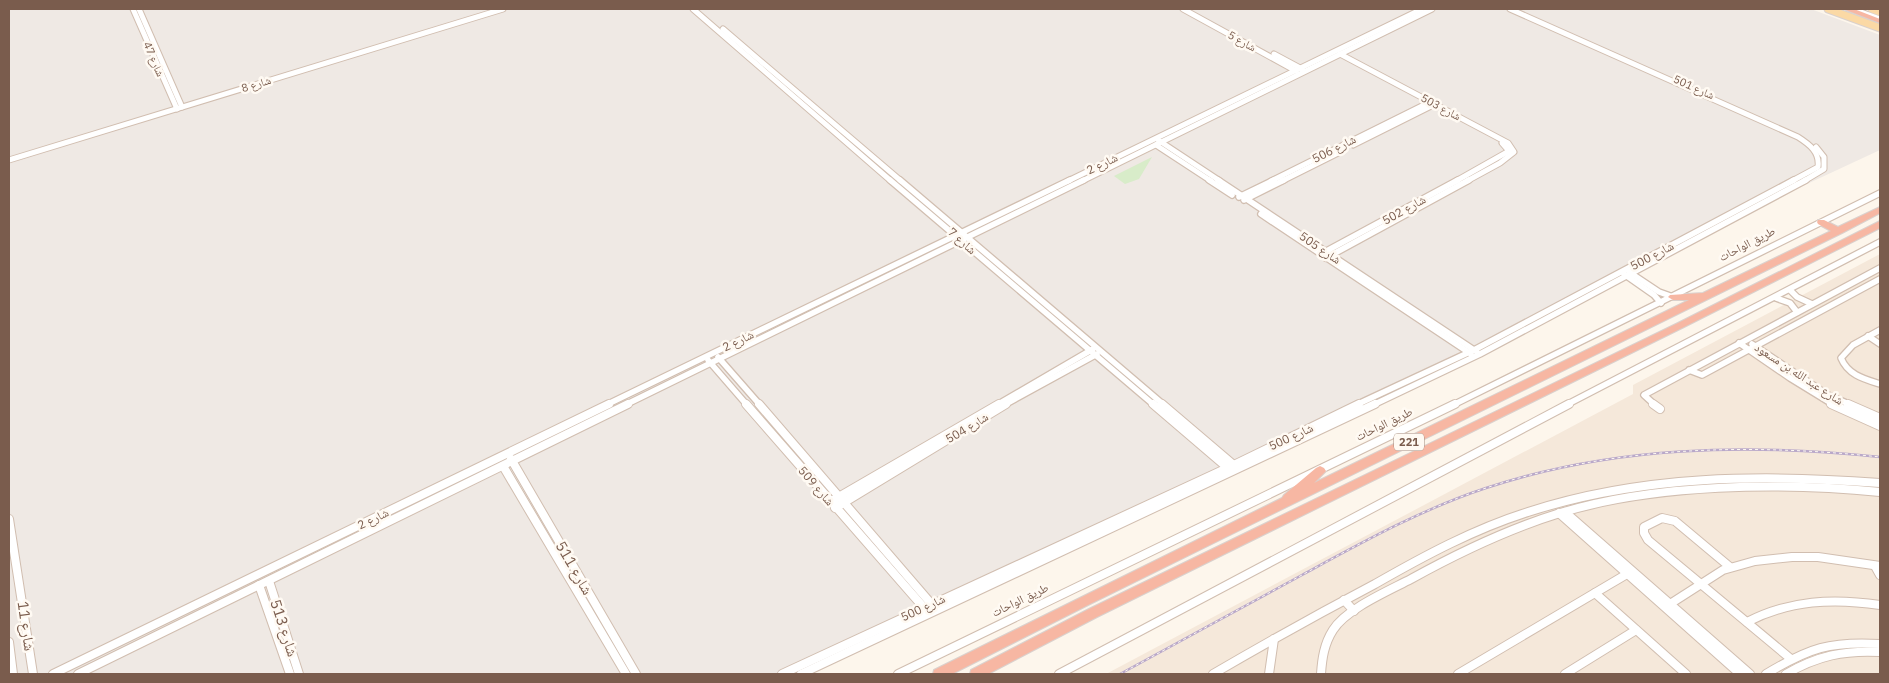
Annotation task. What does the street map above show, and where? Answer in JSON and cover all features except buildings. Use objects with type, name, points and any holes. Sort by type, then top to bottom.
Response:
[{"type":"highway","points":[[1848,9],[1880,20]]},
{"type":"highway","points":[[1864,9],[1880,13]]},
{"type":"highway","name":"221","points":[[939,674],[1880,210]]},
{"type":"highway","points":[[1822,222],[1839,231]]},
{"type":"highway","name":"221","points":[[976,674],[1101,609],[1880,224]]},
{"type":"highway","points":[[1860,234],[1880,232]]},
{"type":"highway","points":[[1673,297],[1705,296]]},
{"type":"highway","points":[[1278,507],[1320,471]]},
{"type":"main road","points":[[1828,9],[1880,28]]},
{"type":"main road","points":[[1837,9],[1880,28]]},
{"type":"main road","points":[[1872,9],[1880,13]]},
{"type":"street","name":"شارع 47","points":[[133,9],[179,107]]},
{"type":"street","name":"شارع 47","points":[[139,9],[179,107]]},
{"type":"street","name":"شارع 8","points":[[9,159],[496,9]]},
{"type":"street","name":"شارع 8","points":[[179,107],[503,9]]},
{"type":"street","name":"شارع 7","points":[[693,9],[870,163],[962,236]]},
{"type":"street","name":"شارع 7","points":[[699,9],[1233,468]]},
{"type":"street","name":"شارع 5","points":[[1183,9],[1300,71]]},
{"type":"street","name":"شارع 5","points":[[1191,9],[1300,71]]},
{"type":"street","name":"شارع 2","points":[[78,674],[503,466],[786,318],[1158,142],[1422,9]]},
{"type":"street","name":"شارع 2","points":[[1300,71],[1432,9]]},
{"type":"street","name":"شارع 501","points":[[1510,9],[1793,134],[1805,141],[1816,153],[1820,160],[1821,168]]},
{"type":"street","name":"شارع 501","points":[[1516,9],[1796,132],[1814,145],[1822,154],[1826,162],[1821,168]]},
{"type":"street","points":[[1823,9],[1880,28]]},
{"type":"street","points":[[1853,9],[1880,20]]},
{"type":"street","name":"شارع 503","points":[[1337,55],[1500,142],[1508,149],[1507,153],[1489,166]]},
{"type":"street","name":"شارع 506","points":[[1242,199],[1430,104]]},
{"type":"street","name":"شارع 505","points":[[1158,142],[1474,353]]},
{"type":"street","name":"شارع 502","points":[[1326,255],[1489,166]]},
{"type":"street","name":"شارع 500","points":[[801,674],[934,607],[1433,375],[1743,212],[1821,168]]},
{"type":"street","name":"طريق الواحات","points":[[898,674],[1320,471],[1880,193]]},
{"type":"street","name":"شارع 2","points":[[718,355],[792,325],[962,236]]},
{"type":"street","points":[[1059,674],[1366,513],[1434,474],[1776,298],[1880,242]]},
{"type":"street","points":[[1660,409],[1644,395],[1880,268]]},
{"type":"street","points":[[1626,273],[1659,292],[1673,297]]},
{"type":"street","points":[[1626,273],[1654,295],[1661,303]]},
{"type":"street","points":[[1689,370],[1702,374],[1880,279]]},
{"type":"street","points":[[1790,290],[1797,297],[1812,304]]},
{"type":"street","points":[[1776,298],[1790,304],[1797,312]]},
{"type":"street","points":[[786,318],[792,325]]},
{"type":"street","points":[[1880,330],[1843,353],[1841,358],[1846,368],[1853,373],[1880,384]]},
{"type":"street","points":[[1868,336],[1880,344]]},
{"type":"street","name":"شارع عبد الله بن مسعود","points":[[1746,339],[1828,395],[1880,418]]},
{"type":"street","name":"شارع عبد الله بن مسعود","points":[[1738,343],[1827,403],[1880,426]]},
{"type":"street","name":"شارع 504","points":[[833,505],[1095,351]]},
{"type":"street","name":"شارع 509","points":[[718,355],[934,607]]},
{"type":"street","name":"شارع 2","points":[[53,674],[508,453],[708,360]]},
{"type":"street","name":"شارع 509","points":[[708,360],[926,611]]},
{"type":"street","points":[[768,430],[777,426]]},
{"type":"street","name":"شارع 511","points":[[508,453],[636,674]]},
{"type":"street","name":"شارع 511","points":[[503,466],[626,674]]},
{"type":"street","points":[[1213,674],[1274,638],[1446,545],[1483,528],[1550,506],[1602,493],[1659,484],[1736,479],[1798,479],[1880,483]]},
{"type":"street","points":[[1322,674],[1323,653],[1328,636],[1338,623],[1354,611],[1442,563],[1498,536],[1562,512],[1609,501],[1688,491],[1783,488],[1880,492]]},
{"type":"street","points":[[1562,512],[1627,574],[1740,674]]},
{"type":"street","points":[[1562,512],[1750,674]]},
{"type":"street","points":[[1730,567],[1675,521],[1662,518],[1644,527],[1644,533],[1648,540],[1791,659]]},
{"type":"street","name":"شارع 11","points":[[9,519],[33,674]]},
{"type":"street","points":[[876,555],[884,550]]},
{"type":"street","points":[[1670,604],[1730,567],[1768,559],[1792,557],[1837,559],[1878,566],[1880,575]]},
{"type":"street","name":"شارع 513","points":[[269,569],[290,649],[299,674]]},
{"type":"street","points":[[1458,674],[1627,574]]},
{"type":"street","name":"شارع 513","points":[[259,586],[290,674]]},
{"type":"street","points":[[1595,593],[1680,673]]},
{"type":"street","points":[[1344,600],[1354,611]]},
{"type":"street","points":[[1747,622],[1772,609],[1803,602],[1848,601],[1880,605]]},
{"type":"street","name":"شارع 500","points":[[782,674],[926,611]]},
{"type":"street","points":[[1564,674],[1636,630]]},
{"type":"street","points":[[1269,674],[1274,638]]},
{"type":"street","name":"شارع 11","points":[[9,642],[13,674]]},
{"type":"street","points":[[1771,673],[1791,659],[1817,646],[1836,643],[1880,644]]},
{"type":"street","points":[[282,654],[290,649]]},
{"type":"street","points":[[1786,674],[1824,654],[1841,651],[1880,652]]},
{"type":"shaded area","points":[[9,9],[1811,9],[1880,35],[1880,150],[1618,272],[1474,348],[803,674],[9,674]]},
{"type":"shaded area","points":[[1880,254],[1880,674],[1106,674],[1633,394],[1633,385]]},
{"type":"green space","points":[[1152,157],[1139,179],[1125,184],[1114,176]]},
{"type":"railway","points":[[1120,674],[1392,527],[1462,496],[1534,474],[1583,463],[1681,452],[1781,450],[1880,457]]}]
